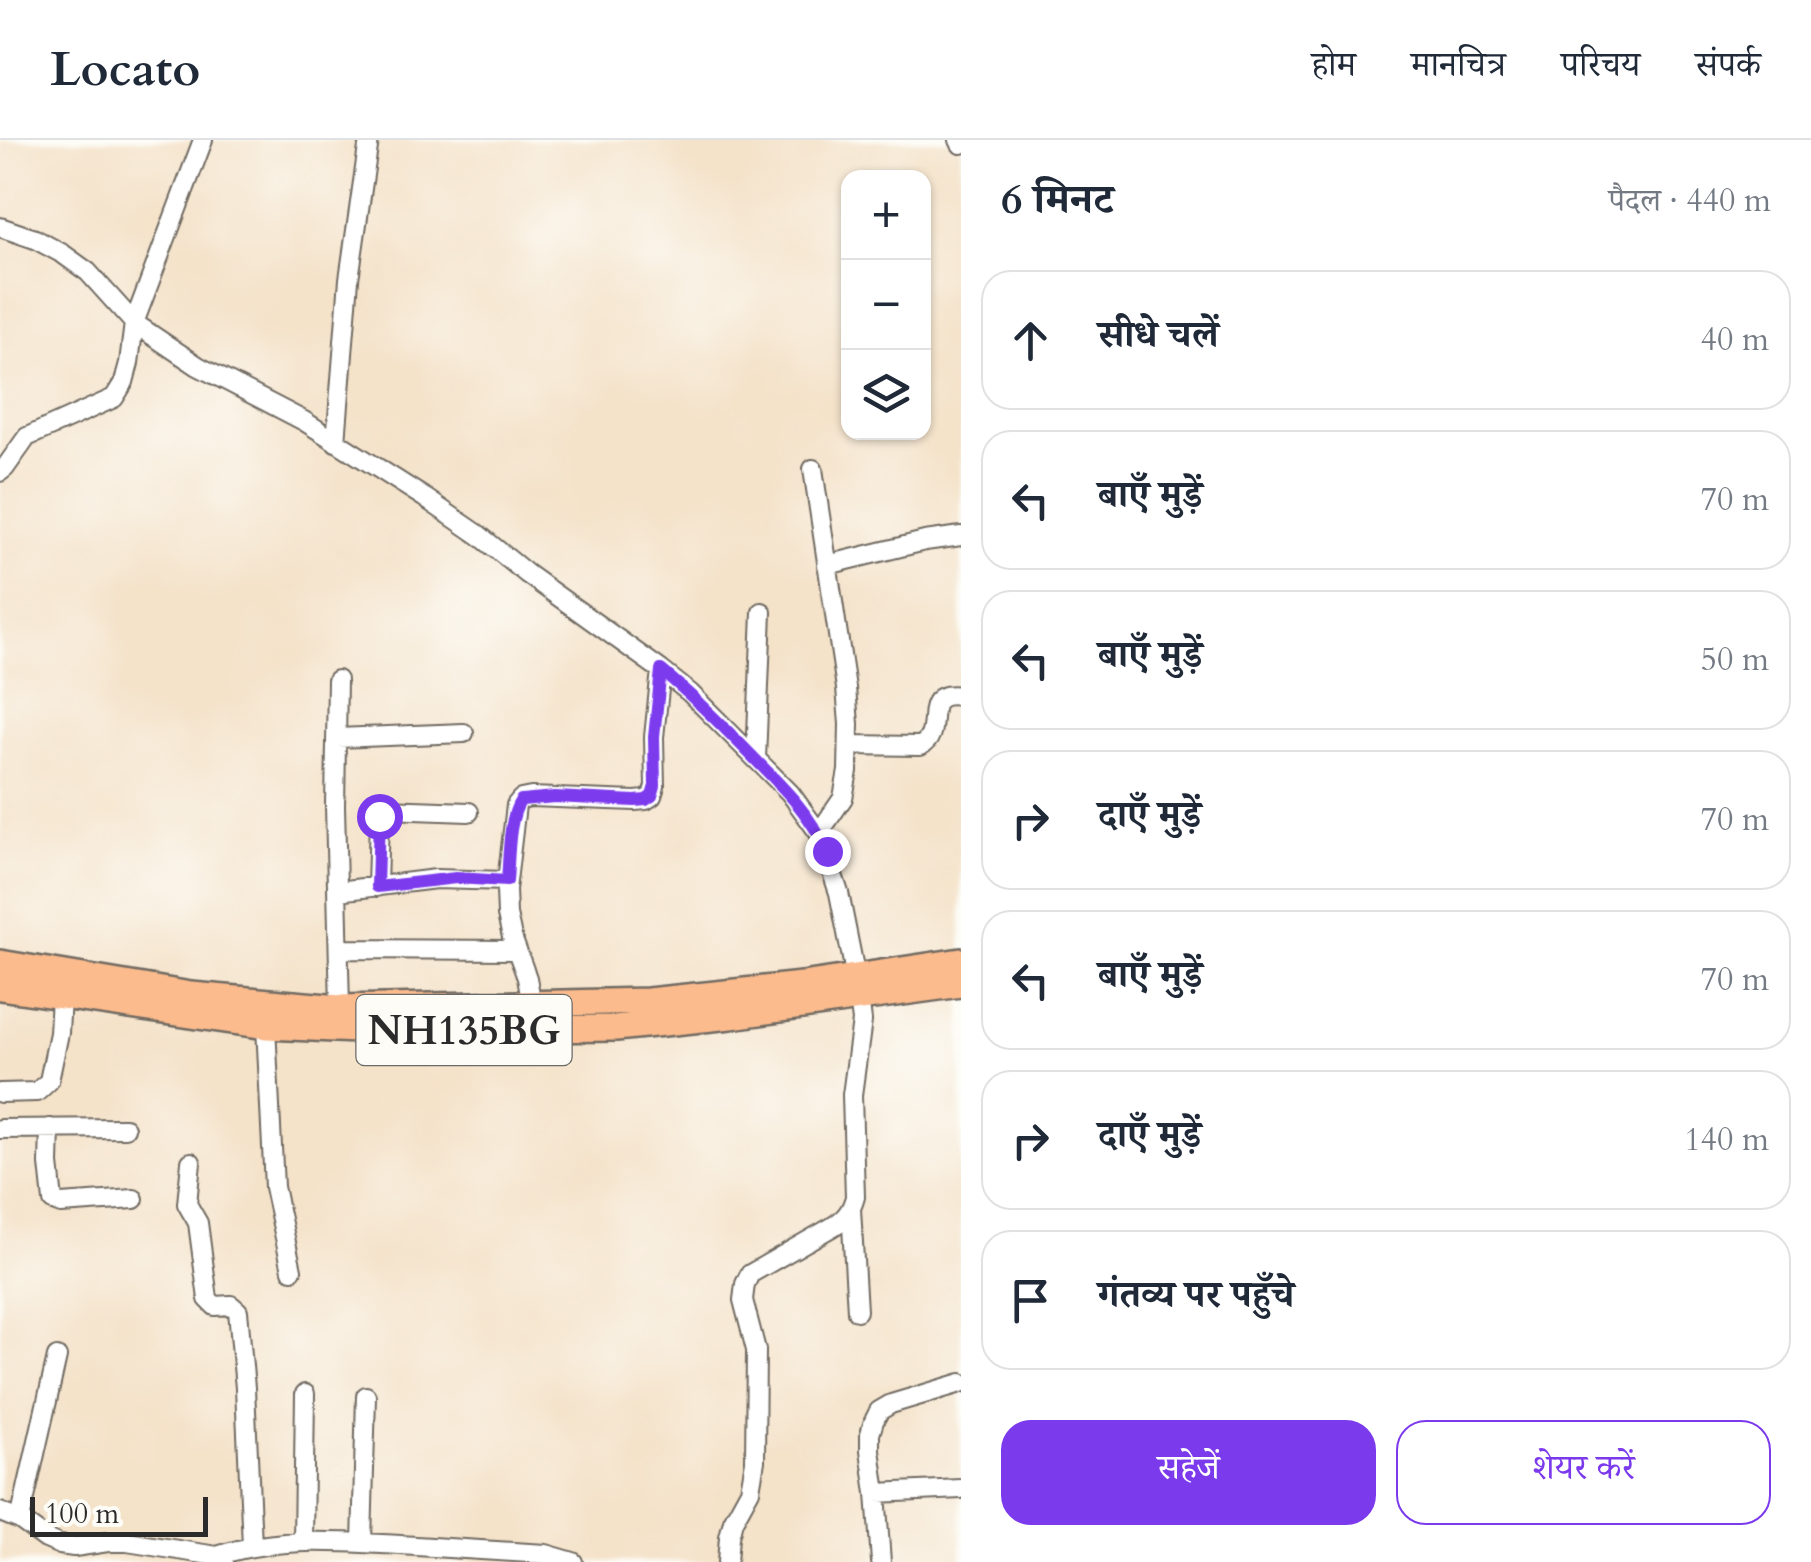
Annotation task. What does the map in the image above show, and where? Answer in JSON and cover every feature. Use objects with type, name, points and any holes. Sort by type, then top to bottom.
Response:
[{"type":"highway","name":"NH135BG","points":[[0,987],[266,1026],[381,1031],[616,1028],[731,1016],[961,961]]},
{"type":"highway","name":"NH135BG","points":[[0,963],[191,995],[340,1008],[648,1001],[961,984]]},
{"type":"street","points":[[0,472],[27,436],[114,398],[124,382],[134,323],[203,140]]},
{"type":"street","points":[[336,442],[348,278],[368,140]]},
{"type":"street","points":[[0,227],[35,238],[63,254],[88,272],[134,323],[198,366],[304,422],[479,535],[690,693],[790,793],[827,851],[840,893],[858,988],[862,1021],[852,1095],[857,1311]]},
{"type":"street","points":[[813,470],[846,688],[849,745],[843,798],[819,833]]},
{"type":"street","points":[[828,566],[961,536]]},
{"type":"street","points":[[756,759],[762,612]]},
{"type":"street","points":[[532,1005],[507,915],[516,806],[521,800],[555,797],[635,801],[652,796],[661,670]]},
{"type":"street","points":[[337,680],[335,792],[340,1008]]},
{"type":"street","points":[[849,745],[926,744],[931,737],[938,699],[961,696]]},
{"type":"street","points":[[336,738],[464,733]]},
{"type":"street","points":[[377,887],[380,812],[390,808],[469,812]]},
{"type":"street","points":[[338,891],[456,878],[507,881]]},
{"type":"street","points":[[339,948],[516,950]]},
{"type":"street","points":[[0,1093],[36,1092],[48,1082],[59,1033],[61,996]]},
{"type":"street","points":[[266,1026],[274,1187],[292,1270]]},
{"type":"street","points":[[50,1128],[53,1202],[134,1199]]},
{"type":"street","points":[[0,1129],[126,1128]]},
{"type":"street","points":[[190,1162],[187,1204],[198,1223],[208,1299],[214,1306],[236,1307],[238,1315],[246,1388],[252,1546]]},
{"type":"street","points":[[727,1562],[733,1521],[750,1490],[755,1461],[756,1350],[743,1300],[745,1284],[750,1274],[845,1219],[852,1209]]},
{"type":"street","points":[[20,1520],[56,1357]]},
{"type":"street","points":[[880,1562],[870,1434],[878,1411],[961,1383]]},
{"type":"street","points":[[303,1542],[305,1394]]},
{"type":"street","points":[[362,1543],[366,1396]]},
{"type":"street","points":[[876,1494],[961,1490]]},
{"type":"street","points":[[0,1512],[20,1520],[46,1539],[74,1547],[127,1542],[221,1559],[252,1546],[362,1543],[396,1554],[546,1554],[573,1562]]},
{"type":"route","points":[[379,816],[377,887],[456,878],[507,881],[513,816],[521,800],[555,797],[635,801],[652,796],[661,670],[690,693],[790,793],[827,851]]}]
